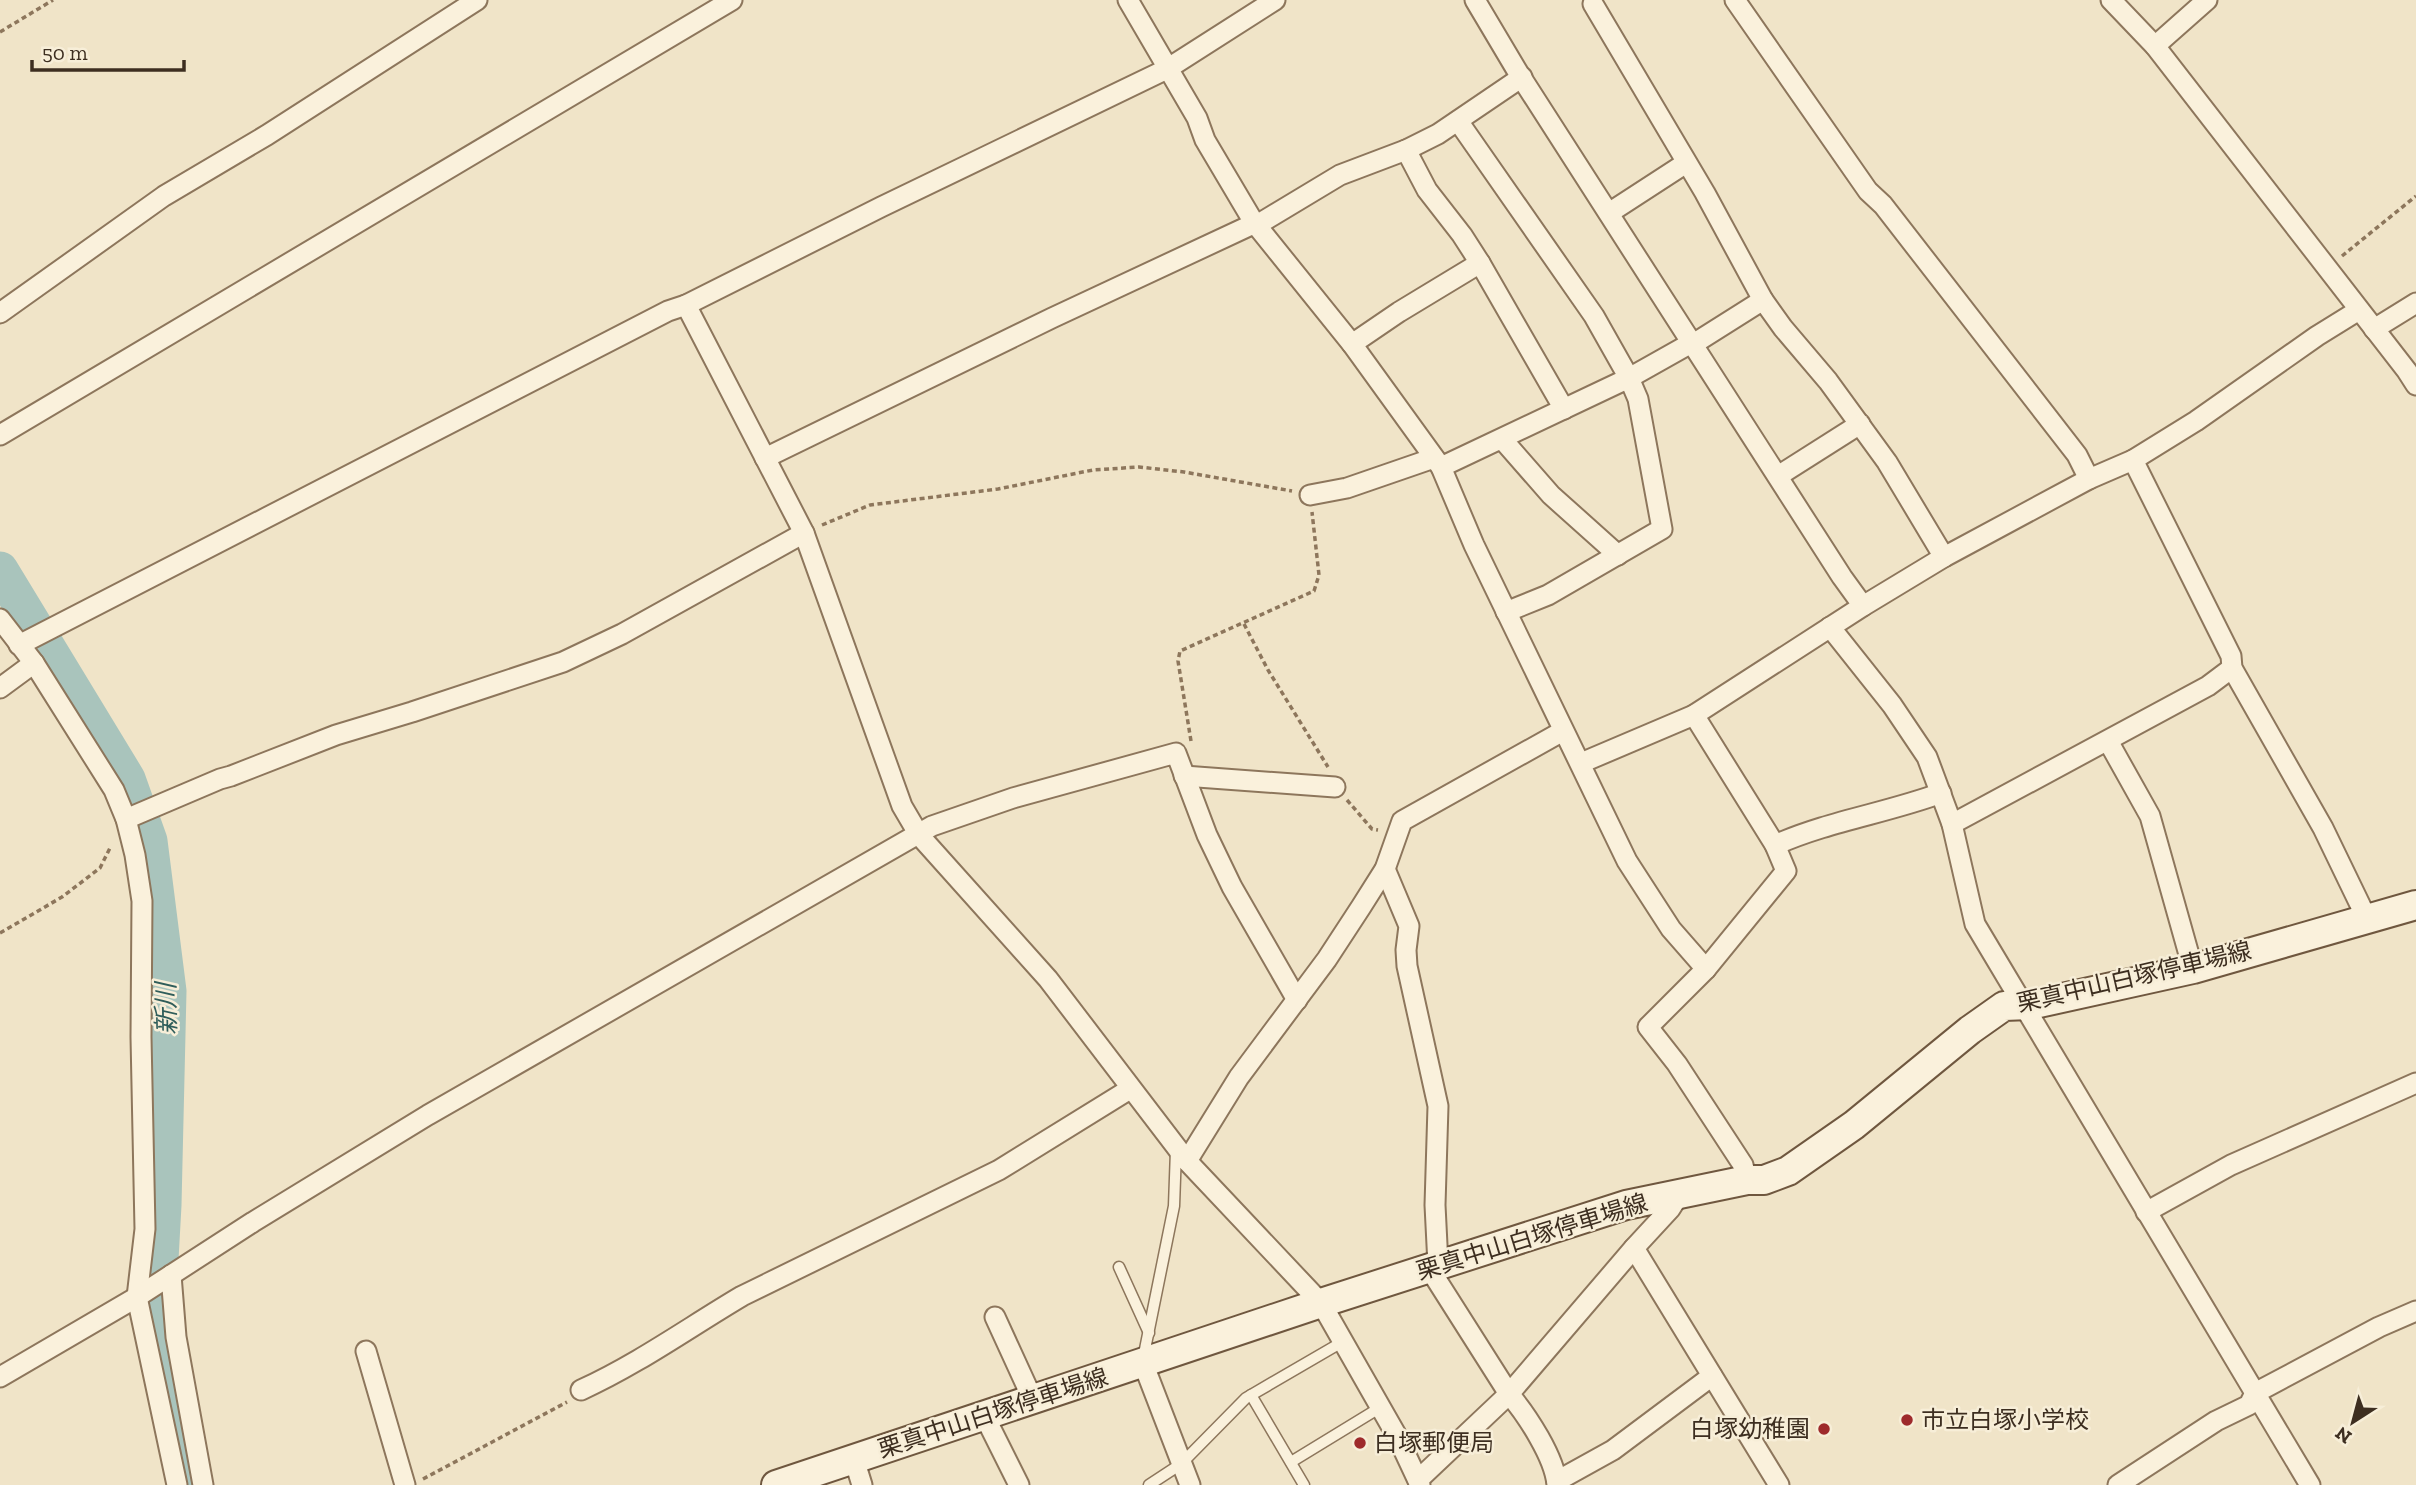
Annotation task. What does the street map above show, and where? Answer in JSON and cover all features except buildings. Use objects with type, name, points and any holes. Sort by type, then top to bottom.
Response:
[{"type":"main road","name":"栗真中山白塚停車場線","points":[[776,1485],[858,1472],[985,1417],[1033,1400],[1321,1303],[1626,1205],[1747,1180],[1764,1180],[1788,1171],[1854,1125],[1970,1030],[2004,1006],[2022,1006],[2193,968],[2416,905]]},
{"type":"street","points":[[0,313],[164,196],[267,135],[477,0]]},
{"type":"street","points":[[0,435],[732,0]]},
{"type":"street","points":[[1128,0],[1197,118],[1205,140],[1255,223],[1352,344],[1437,462],[1474,545],[1627,861],[1671,929],[1706,969]]},
{"type":"street","points":[[22,643],[655,317],[686,305],[1167,69],[1275,0]]},
{"type":"street","points":[[1475,0],[1863,606]]},
{"type":"street","points":[[1735,0],[1868,191],[1883,205],[1996,349],[2077,455],[2089,479]]},
{"type":"street","points":[[2111,0],[2155,46],[2416,385]]},
{"type":"street","points":[[2155,46],[2207,0]]},
{"type":"street","points":[[1593,4],[1705,193],[1763,300],[1828,381],[1887,462],[1944,557]]},
{"type":"street","points":[[765,458],[1052,318],[1249,226],[1340,175],[1406,150],[1438,134],[1522,77]]},
{"type":"street","points":[[1458,121],[1594,316],[1629,378],[1638,399],[1662,529],[1548,595],[1506,612]]},
{"type":"street","points":[[1406,150],[1427,190],[1480,263],[1564,409]]},
{"type":"street","points":[[1609,213],[1686,163]]},
{"type":"street","points":[[1352,344],[1480,263]]},
{"type":"street","points":[[1310,495],[1347,488],[1437,462],[1502,439],[1629,378],[1698,341],[1763,300]]},
{"type":"street","points":[[2374,329],[2416,303]]},
{"type":"street","points":[[686,305],[804,533],[902,806],[919,835],[1048,979],[1182,1154],[1321,1303],[1381,1407],[1419,1483],[1509,1394],[1670,1209],[1679,1195]]},
{"type":"street","points":[[1581,763],[1694,715],[1944,557],[2089,479],[2133,460],[2196,421],[2317,336],[2359,310]]},
{"type":"street","points":[[1778,476],[1860,424]]},
{"type":"street","points":[[1502,439],[1551,495],[1618,555]]},
{"type":"street","points":[[2133,460],[2231,656],[2232,668],[2323,828],[2367,919]]},
{"type":"street","points":[[126,819],[220,779],[336,735],[563,662],[622,635],[804,533]]},
{"type":"street","points":[[0,619],[22,643],[114,790],[126,819],[142,901],[141,1037],[145,1229],[138,1297],[177,1485]]},
{"type":"street","points":[[1830,627],[1892,705],[1927,758],[1952,824],[1975,924],[2310,1485]]},
{"type":"street","points":[[0,688],[34,663]]},
{"type":"street","points":[[1952,824],[2208,686],[2232,668]]},
{"type":"street","points":[[1694,715],[1775,845],[1786,871],[1706,969],[1648,1027],[1677,1064],[1743,1165],[1747,1180]]},
{"type":"street","points":[[1182,1154],[1297,1000],[1361,907],[1385,869],[1402,821],[1563,731]]},
{"type":"street","points":[[2108,741],[2150,816],[2193,968]]},
{"type":"street","points":[[0,1377],[138,1297],[253,1222],[440,1109],[932,826],[1013,798],[1176,753],[1207,835],[1232,887],[1297,1000]]},
{"type":"street","points":[[1184,776],[1335,787]]},
{"type":"street","points":[[1775,845],[1801,833],[1941,793]]},
{"type":"street","points":[[1385,869],[1409,926],[1407,966],[1438,1105],[1434,1266],[1556,1470],[1557,1483],[1613,1450],[1712,1376]]},
{"type":"street","points":[[2146,1212],[2231,1166],[2416,1083]]},
{"type":"street","points":[[582,1390],[657,1351],[742,1296],[999,1170],[1130,1089]]},
{"type":"street","points":[[1634,1248],[1779,1485]]},
{"type":"street","points":[[171,1275],[176,1337],[204,1485]]},
{"type":"street","points":[[2118,1485],[2216,1421],[2249,1405],[2255,1393],[2379,1327],[2416,1311]]},
{"type":"street","points":[[995,1317],[1033,1400]]},
{"type":"street","points":[[366,1351],[413,1482]]},
{"type":"street","points":[[1143,1363],[1190,1485]]},
{"type":"street","points":[[985,1417],[1019,1485]]},
{"type":"lane","points":[[1143,1363],[1182,1154]]},
{"type":"lane","points":[[1119,1267],[1149,1333]]},
{"type":"lane","points":[[1149,1485],[1181,1464],[1251,1395],[1344,1341]]},
{"type":"lane","points":[[1251,1395],[1304,1485]]},
{"type":"lane","points":[[1291,1462],[1381,1407]]},
{"type":"path","points":[[0,32],[53,0]]},
{"type":"path","points":[[2326,268],[2416,196]]},
{"type":"path","points":[[804,533],[870,505],[998,489],[1093,470],[1139,467],[1184,472],[1310,495],[1319,575],[1314,591],[1180,652],[1178,661],[1192,747],[1176,753]]},
{"type":"path","points":[[1244,624],[1268,670],[1331,771],[1335,787],[1372,829],[1398,832]]},
{"type":"path","points":[[0,933],[62,897],[100,868],[126,819]]},
{"type":"path","points":[[413,1482],[518,1430],[579,1395],[582,1390]]},
{"type":"waterway","name":"新川","points":[[0,570],[127,779],[149,841],[168,991],[163,1205],[157,1314],[191,1485]]},
{"type":"place","name":"市立白塚小学校","points":[[1907,1420]]},
{"type":"place","name":"白塚幼稚園","points":[[1824,1429]]},
{"type":"place","name":"白塚郵便局","points":[[1360,1443]]}]
